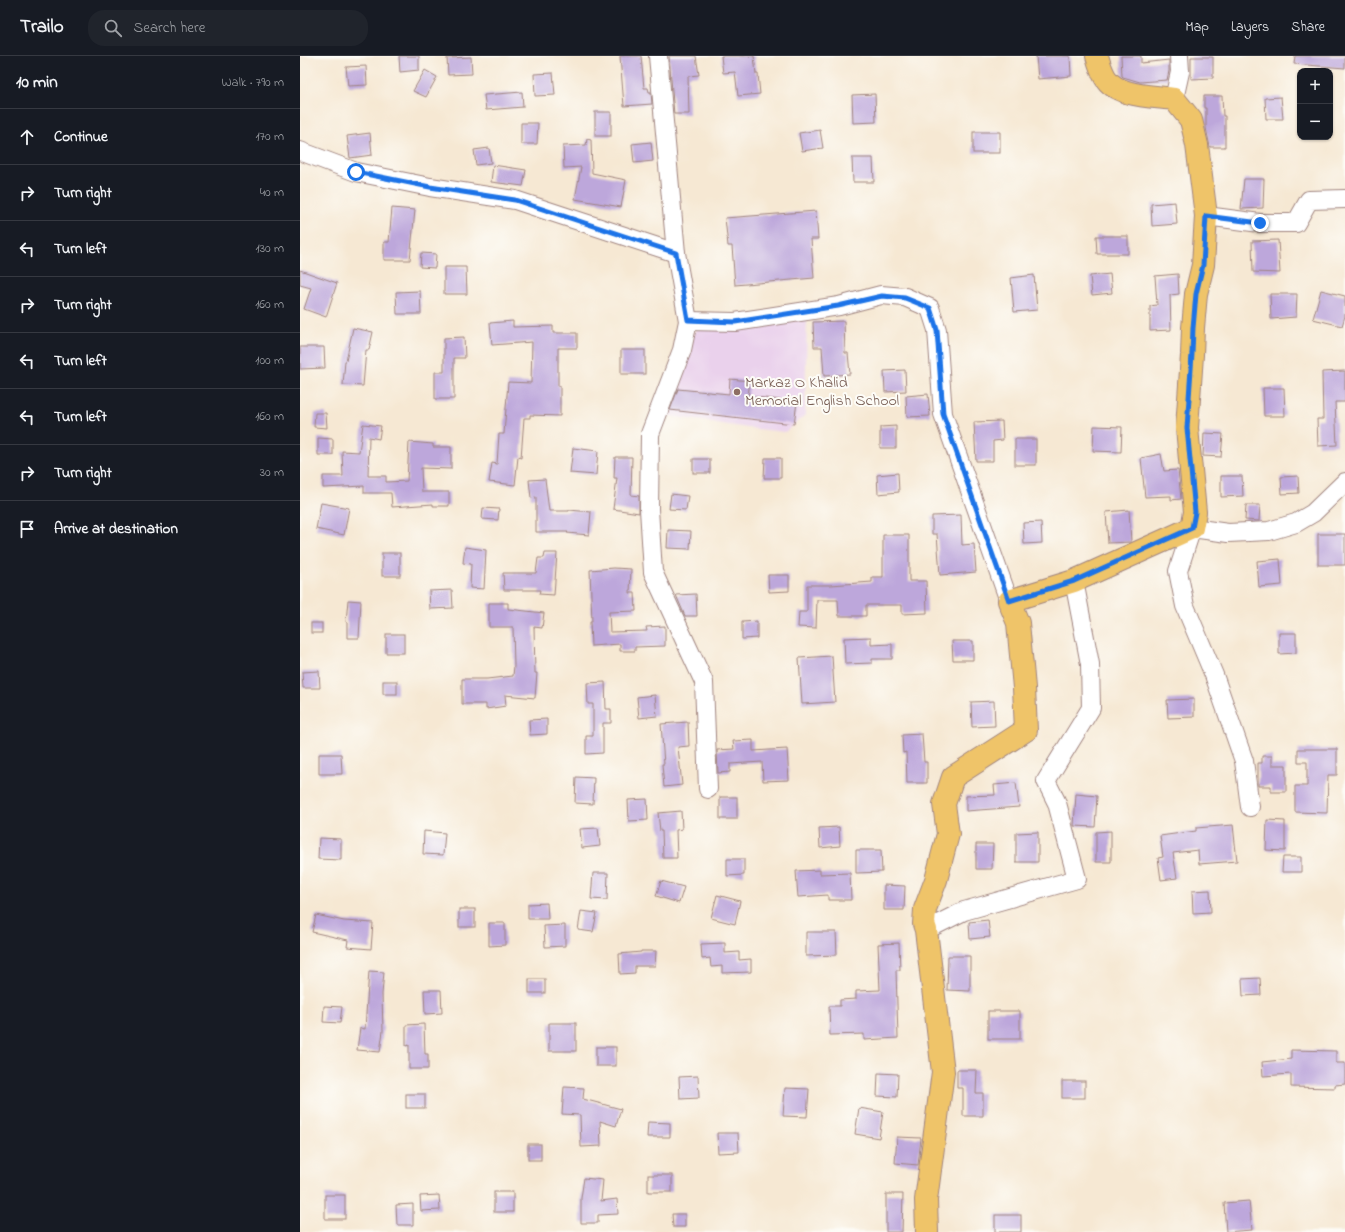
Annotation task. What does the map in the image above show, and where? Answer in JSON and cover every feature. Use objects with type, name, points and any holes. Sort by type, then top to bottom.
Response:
[{"type":"main road","points":[[927,1232],[926,1200],[943,1072],[926,930],[924,924],[925,909],[936,880],[948,834],[944,804],[953,777],[1026,730],[1018,623],[1009,601],[1074,581],[1192,528],[1195,512],[1187,428],[1196,294],[1203,265],[1206,216],[1197,145],[1191,120],[1174,99],[1129,93],[1115,87],[1105,78],[1097,56]]},
{"type":"street","points":[[658,56],[676,253],[688,320],[682,350],[650,434],[649,509],[653,572],[704,682],[708,789]]},
{"type":"street","points":[[1174,99],[1180,72],[1179,56]]},
{"type":"street","points":[[300,150],[356,172],[430,187],[515,200],[676,253]]},
{"type":"street","points":[[1206,216],[1260,223],[1296,222],[1309,200],[1345,199]]},
{"type":"street","points":[[688,320],[735,322],[838,306],[882,296],[905,298],[930,308],[937,330],[943,414],[1009,601]]},
{"type":"street","points":[[1250,807],[1244,761],[1214,675],[1185,606],[1178,571],[1192,528],[1228,532],[1269,531],[1296,523],[1313,513],[1345,482]]},
{"type":"street","points":[[926,930],[964,911],[1078,879],[1057,803],[1046,781],[1091,708],[1090,664],[1074,581]]},
{"type":"shaded area","name":"Markaz O Khalid Memorial English School","points":[[807,317],[805,415],[785,432],[670,416],[661,412],[676,373],[696,329]]},
{"type":"building","points":[[399,56],[419,56],[419,70],[400,72]]},
{"type":"building","points":[[620,56],[641,56],[644,88],[648,88],[649,92],[651,92],[652,104],[624,106]]},
{"type":"building","points":[[669,56],[696,56],[699,75],[688,76],[689,114],[674,114]]},
{"type":"building","points":[[721,56],[754,56],[760,94],[738,96],[735,72],[723,73]]},
{"type":"building","points":[[1036,56],[1070,56],[1071,76],[1038,79]]},
{"type":"building","points":[[1121,56],[1141,56],[1141,63],[1169,60],[1167,80],[1140,82],[1123,77]]},
{"type":"building","points":[[1295,56],[1345,56],[1345,68],[1294,64]]},
{"type":"building","points":[[471,57],[472,74],[448,75],[447,58]]},
{"type":"building","points":[[1191,57],[1213,57],[1213,78],[1191,79]]},
{"type":"building","points":[[366,66],[367,85],[348,86],[346,67]]},
{"type":"building","points":[[425,70],[437,77],[426,97],[413,91]]},
{"type":"building","points":[[553,73],[555,95],[535,96],[534,74]]},
{"type":"building","points":[[522,92],[523,107],[486,110],[484,95]]},
{"type":"building","points":[[875,94],[876,122],[853,123],[852,95]]},
{"type":"building","points":[[1204,96],[1222,96],[1223,116],[1225,116],[1225,147],[1210,147],[1206,128],[1206,108],[1204,108]]},
{"type":"building","points":[[1281,97],[1283,119],[1266,119],[1265,98]]},
{"type":"building","points":[[595,112],[611,112],[611,136],[595,136]]},
{"type":"building","points":[[521,123],[538,123],[537,144],[521,144]]},
{"type":"building","points":[[820,130],[823,148],[802,151],[799,133]]},
{"type":"building","points":[[973,132],[1000,132],[1000,153],[973,153]]},
{"type":"building","points":[[370,133],[372,155],[350,158],[347,136]]},
{"type":"building","points":[[587,139],[591,140],[592,173],[626,180],[621,207],[575,199],[581,167],[564,168],[563,146],[586,145]]},
{"type":"building","points":[[651,142],[653,161],[634,163],[632,144]]},
{"type":"building","points":[[489,148],[491,163],[476,165],[474,150]]},
{"type":"building","points":[[852,158],[873,158],[874,182],[853,182]]},
{"type":"building","points":[[493,165],[526,170],[523,186],[491,182]]},
{"type":"building","points":[[1244,179],[1264,179],[1263,208],[1241,209]]},
{"type":"building","points":[[1175,202],[1177,224],[1152,226],[1151,204]]},
{"type":"building","points":[[392,208],[415,210],[410,260],[384,260],[384,242],[389,242]]},
{"type":"building","points":[[816,211],[818,239],[811,239],[814,278],[735,285],[732,246],[728,246],[725,218]]},
{"type":"building","points":[[1096,236],[1128,236],[1128,254],[1097,254]]},
{"type":"building","points":[[1278,240],[1280,273],[1253,272],[1252,241]]},
{"type":"building","points":[[421,253],[436,254],[435,268],[420,267]]},
{"type":"building","points":[[444,267],[466,267],[467,294],[444,294]]},
{"type":"building","points":[[300,270],[337,283],[326,317],[304,309],[311,288],[300,285]]},
{"type":"building","points":[[1110,274],[1112,293],[1092,295],[1090,276]]},
{"type":"building","points":[[1178,274],[1179,294],[1170,295],[1171,330],[1150,331],[1150,306],[1157,305],[1155,276]]},
{"type":"building","points":[[1034,275],[1037,310],[1014,312],[1011,278]]},
{"type":"building","points":[[1321,290],[1345,296],[1345,316],[1342,326],[1313,319]]},
{"type":"building","points":[[420,291],[421,314],[397,314],[396,292]]},
{"type":"building","points":[[1270,294],[1297,294],[1296,317],[1271,319]]},
{"type":"building","points":[[513,321],[513,327],[553,326],[553,333],[577,333],[577,348],[558,348],[560,416],[530,415],[530,418],[524,418],[521,458],[518,457],[515,485],[489,482],[492,463],[497,464],[499,434],[504,434],[508,382],[531,383],[532,342],[492,345],[490,323]]},
{"type":"building","points":[[844,321],[845,353],[848,353],[850,374],[824,376],[822,347],[814,347],[813,322]]},
{"type":"building","points":[[353,328],[373,332],[369,350],[366,350],[363,386],[343,385],[345,361]]},
{"type":"building","points":[[464,337],[465,358],[454,358],[454,399],[435,399],[435,372],[444,372],[444,338]]},
{"type":"building","points":[[300,347],[324,347],[325,368],[300,369]]},
{"type":"building","points":[[621,350],[645,350],[645,374],[621,374]]},
{"type":"building","points":[[905,370],[906,391],[885,392],[884,371]]},
{"type":"building","points":[[1345,371],[1345,402],[1335,402],[1337,445],[1318,446],[1317,419],[1323,419],[1322,372]]},
{"type":"building","points":[[730,379],[750,381],[748,396],[797,402],[794,424],[670,410],[678,389],[729,394]]},
{"type":"building","points":[[1263,388],[1284,388],[1285,416],[1264,416]]},
{"type":"building","points":[[928,394],[930,416],[907,417],[906,396]]},
{"type":"building","points":[[315,413],[326,413],[327,428],[314,427]]},
{"type":"building","points":[[1002,421],[1003,440],[993,441],[993,461],[976,461],[974,422]]},
{"type":"building","points":[[363,424],[381,426],[379,439],[369,437],[368,476],[386,476],[386,482],[407,481],[409,442],[433,444],[433,447],[451,447],[451,469],[421,468],[422,492],[449,492],[449,506],[433,506],[433,504],[392,507],[391,493],[364,493],[364,486],[323,488],[323,476],[343,476],[342,451],[359,452]]},
{"type":"building","points":[[896,426],[896,448],[880,448],[880,427]]},
{"type":"building","points":[[1094,426],[1122,427],[1121,452],[1093,451]]},
{"type":"building","points":[[1204,433],[1223,434],[1221,457],[1203,456]]},
{"type":"building","points":[[318,438],[333,439],[333,455],[318,455]]},
{"type":"building","points":[[1015,439],[1036,439],[1036,465],[1015,465]]},
{"type":"building","points":[[573,448],[598,451],[596,475],[570,473]]},
{"type":"building","points":[[1161,454],[1164,471],[1178,470],[1181,499],[1171,500],[1171,496],[1145,497],[1141,458]]},
{"type":"building","points":[[615,457],[632,457],[631,495],[639,496],[639,513],[613,509],[617,478],[614,478]]},
{"type":"building","points":[[765,458],[781,458],[781,478],[764,478]]},
{"type":"building","points":[[693,459],[710,459],[710,473],[693,473]]},
{"type":"building","points":[[898,473],[899,492],[878,494],[877,475]]},
{"type":"building","points":[[1221,476],[1242,476],[1243,496],[1221,497]]},
{"type":"building","points":[[1298,476],[1299,493],[1282,494],[1281,477]]},
{"type":"building","points":[[545,479],[549,511],[569,510],[591,512],[589,535],[567,533],[568,532],[536,532],[536,497],[531,498],[529,480]]},
{"type":"building","points":[[671,494],[688,496],[686,510],[669,509]]},
{"type":"building","points":[[321,503],[349,508],[344,535],[316,529]]},
{"type":"building","points":[[1246,505],[1260,505],[1259,521],[1245,520]]},
{"type":"building","points":[[483,508],[499,509],[498,520],[482,519]]},
{"type":"building","points":[[1129,510],[1131,542],[1108,543],[1106,512]]},
{"type":"building","points":[[961,515],[962,545],[974,544],[976,572],[940,575],[937,534],[932,534],[932,516]]},
{"type":"building","points":[[1041,522],[1042,543],[1024,544],[1023,523]]},
{"type":"building","points":[[668,530],[691,531],[690,549],[667,548]]},
{"type":"building","points":[[1318,534],[1345,534],[1345,565],[1318,565]]},
{"type":"building","points":[[883,535],[909,535],[909,581],[926,581],[927,613],[902,614],[902,605],[866,605],[866,616],[839,616],[838,600],[817,600],[816,628],[798,627],[799,612],[807,612],[807,585],[872,582],[872,577],[883,577]]},
{"type":"building","points":[[465,547],[486,550],[484,589],[470,588],[471,564],[463,563]]},
{"type":"building","points":[[382,553],[400,553],[400,576],[382,576]]},
{"type":"building","points":[[545,553],[557,553],[554,595],[539,594],[540,590],[504,590],[503,573],[536,573],[538,558],[544,558]]},
{"type":"building","points":[[1280,559],[1282,585],[1259,587],[1257,561]]},
{"type":"building","points":[[614,568],[631,569],[630,593],[635,593],[636,611],[609,612],[610,632],[647,631],[646,627],[665,626],[665,646],[635,647],[635,651],[620,651],[620,644],[591,646],[590,622],[592,622],[590,570]]},
{"type":"building","points":[[768,575],[789,575],[789,591],[769,592]]},
{"type":"building","points":[[452,590],[453,608],[430,609],[429,591]]},
{"type":"building","points":[[696,594],[697,616],[685,616],[676,595]]},
{"type":"building","points":[[348,600],[361,601],[359,638],[347,638],[346,622]]},
{"type":"building","points":[[489,603],[508,603],[508,609],[544,613],[542,628],[534,627],[535,673],[537,673],[535,698],[505,695],[506,706],[486,709],[486,704],[462,704],[462,679],[487,679],[513,676],[514,666],[513,627],[489,627]]},
{"type":"building","points":[[757,621],[757,638],[742,639],[742,622]]},
{"type":"building","points":[[311,623],[322,623],[322,633],[311,633]]},
{"type":"building","points":[[1279,633],[1296,633],[1296,653],[1279,654]]},
{"type":"building","points":[[386,634],[404,634],[404,653],[386,653]]},
{"type":"building","points":[[871,637],[871,645],[892,644],[892,659],[872,659],[872,663],[845,664],[844,638]]},
{"type":"building","points":[[952,641],[973,641],[973,660],[953,660]]},
{"type":"building","points":[[832,656],[835,702],[802,704],[799,658]]},
{"type":"building","points":[[319,671],[320,688],[303,688],[302,672]]},
{"type":"building","points":[[383,681],[397,681],[397,694],[383,694]]},
{"type":"building","points":[[605,682],[606,709],[611,709],[611,723],[603,723],[603,753],[586,754],[586,736],[593,736],[593,704],[588,704],[587,683]]},
{"type":"building","points":[[655,695],[657,716],[639,718],[637,697]]},
{"type":"building","points":[[1194,699],[1194,717],[1168,718],[1167,700]]},
{"type":"building","points":[[994,701],[995,726],[972,727],[971,702]]},
{"type":"building","points":[[547,719],[547,734],[530,735],[529,720]]},
{"type":"building","points":[[688,722],[689,746],[678,747],[682,785],[664,787],[661,724]]},
{"type":"building","points":[[922,734],[924,762],[927,762],[927,783],[907,783],[906,752],[903,753],[902,735]]},
{"type":"building","points":[[753,740],[753,751],[787,749],[789,780],[763,781],[762,762],[730,764],[730,772],[718,773],[717,750],[734,749],[733,741]]},
{"type":"building","points":[[1298,749],[1337,749],[1337,775],[1328,775],[1327,813],[1295,812],[1295,786],[1307,786],[1307,762],[1298,762]]},
{"type":"building","points":[[319,754],[341,754],[342,774],[319,774]]},
{"type":"building","points":[[1262,756],[1272,756],[1272,765],[1286,765],[1286,792],[1271,792],[1271,786],[1258,786],[1258,763],[1262,763]]},
{"type":"building","points":[[576,777],[594,778],[593,804],[575,803]]},
{"type":"building","points":[[1016,783],[1019,807],[966,811],[966,796],[995,795],[994,785]]},
{"type":"building","points":[[1076,794],[1097,796],[1095,827],[1074,826]]},
{"type":"building","points":[[720,797],[737,797],[737,819],[720,819]]},
{"type":"building","points":[[647,799],[648,820],[629,821],[628,800]]},
{"type":"building","points":[[681,811],[682,829],[676,830],[677,858],[663,858],[662,831],[660,831],[658,813]]},
{"type":"building","points":[[1267,820],[1285,821],[1285,851],[1266,850]]},
{"type":"building","points":[[1233,825],[1237,861],[1199,864],[1198,850],[1173,853],[1177,878],[1161,880],[1158,858],[1163,857],[1160,836],[1196,831],[1196,828]]},
{"type":"building","points":[[839,827],[840,846],[820,848],[819,828]]},
{"type":"building","points":[[598,828],[600,846],[582,848],[580,829]]},
{"type":"building","points":[[424,831],[445,833],[443,855],[423,854]]},
{"type":"building","points":[[1111,831],[1111,862],[1096,862],[1096,832]]},
{"type":"building","points":[[1038,832],[1038,862],[1016,862],[1016,833]]},
{"type":"building","points":[[319,838],[341,839],[341,860],[318,859]]},
{"type":"building","points":[[976,844],[993,844],[992,869],[976,869]]},
{"type":"building","points":[[856,850],[881,850],[882,872],[856,873]]},
{"type":"building","points":[[1283,857],[1301,857],[1301,872],[1282,872]]},
{"type":"building","points":[[727,859],[744,859],[744,875],[727,876]]},
{"type":"building","points":[[820,870],[820,874],[850,873],[851,900],[828,900],[828,895],[798,897],[796,871]]},
{"type":"building","points":[[593,873],[608,873],[607,900],[591,899]]},
{"type":"building","points":[[661,881],[684,887],[679,903],[656,896]]},
{"type":"building","points":[[884,885],[905,886],[904,910],[884,910]]},
{"type":"building","points":[[1210,890],[1211,912],[1193,913],[1192,891]]},
{"type":"building","points":[[717,895],[740,901],[735,924],[711,918]]},
{"type":"building","points":[[547,903],[548,919],[528,919],[528,904]]},
{"type":"building","points":[[459,909],[475,909],[475,927],[459,927]]},
{"type":"building","points":[[581,911],[597,913],[593,932],[578,930]]},
{"type":"building","points":[[316,915],[344,921],[373,923],[371,949],[347,947],[348,940],[312,932]]},
{"type":"building","points":[[988,920],[990,937],[970,939],[969,922]]},
{"type":"building","points":[[489,923],[505,923],[505,945],[489,946]]},
{"type":"building","points":[[565,925],[565,946],[545,947],[544,926]]},
{"type":"building","points":[[806,932],[836,932],[837,955],[806,956]]},
{"type":"building","points":[[725,943],[725,953],[739,952],[739,960],[751,959],[751,972],[722,973],[722,966],[711,967],[710,958],[702,959],[701,944]]},
{"type":"building","points":[[899,943],[900,970],[896,970],[898,1038],[864,1040],[864,1034],[830,1035],[829,1006],[840,1006],[840,1000],[856,999],[856,991],[880,990],[878,944]]},
{"type":"building","points":[[641,951],[656,951],[655,966],[635,966],[635,973],[620,974],[619,954]]},
{"type":"building","points":[[948,956],[970,956],[970,991],[947,990]]},
{"type":"building","points":[[369,971],[384,972],[382,994],[383,1031],[380,1052],[357,1050],[360,1028],[365,1029]]},
{"type":"building","points":[[1260,978],[1261,995],[1243,996],[1242,979]]},
{"type":"building","points":[[529,979],[545,979],[545,993],[529,993]]},
{"type":"building","points":[[424,990],[441,990],[442,1013],[425,1014]]},
{"type":"building","points":[[324,1006],[342,1007],[340,1023],[323,1022]]},
{"type":"building","points":[[988,1011],[1020,1011],[1020,1039],[988,1039]]},
{"type":"building","points":[[549,1023],[576,1023],[576,1051],[549,1051]]},
{"type":"building","points":[[424,1024],[425,1054],[428,1054],[428,1069],[409,1069],[409,1045],[406,1046],[406,1025]]},
{"type":"building","points":[[596,1047],[616,1047],[616,1066],[596,1066]]},
{"type":"building","points":[[1291,1050],[1336,1051],[1336,1063],[1345,1063],[1345,1084],[1335,1085],[1335,1088],[1291,1087],[1291,1074],[1263,1076],[1262,1062],[1291,1059]]},
{"type":"building","points":[[957,1070],[977,1070],[976,1093],[983,1093],[983,1116],[963,1116],[963,1088],[957,1088]]},
{"type":"building","points":[[878,1073],[898,1074],[897,1097],[877,1096]]},
{"type":"building","points":[[698,1076],[699,1098],[680,1099],[679,1077]]},
{"type":"building","points":[[1062,1081],[1085,1081],[1085,1098],[1062,1098]]},
{"type":"building","points":[[564,1087],[584,1088],[583,1099],[621,1109],[616,1126],[600,1121],[601,1146],[581,1147],[580,1115],[562,1114]]},
{"type":"building","points":[[785,1088],[809,1089],[807,1117],[783,1116]]},
{"type":"building","points":[[406,1094],[425,1094],[425,1108],[406,1108]]},
{"type":"building","points":[[859,1108],[883,1112],[879,1138],[855,1134]]},
{"type":"building","points":[[648,1122],[670,1123],[670,1137],[647,1137]]},
{"type":"building","points":[[717,1133],[738,1133],[739,1152],[718,1153]]},
{"type":"building","points":[[897,1137],[921,1138],[918,1165],[895,1163]]},
{"type":"building","points":[[528,1144],[541,1144],[541,1160],[528,1160]]},
{"type":"building","points":[[648,1175],[672,1175],[672,1192],[648,1192]]},
{"type":"building","points":[[584,1178],[603,1180],[601,1201],[617,1199],[618,1214],[598,1215],[598,1223],[581,1223],[581,1198]]},
{"type":"building","points":[[494,1192],[513,1192],[513,1212],[494,1212]]},
{"type":"building","points":[[886,1194],[903,1194],[902,1232],[886,1232]]},
{"type":"building","points":[[325,1195],[345,1195],[345,1219],[325,1219]]},
{"type":"building","points":[[439,1195],[440,1210],[421,1211],[420,1196]]},
{"type":"building","points":[[1249,1201],[1252,1230],[1226,1232],[1224,1203]]},
{"type":"building","points":[[413,1204],[413,1225],[397,1225],[396,1205]]},
{"type":"building","points":[[672,1214],[685,1214],[685,1227],[673,1227]]},
{"type":"building","points":[[995,1215],[1021,1215],[1021,1232],[995,1232]]},
{"type":"place","name":"Markaz O Khalid Memorial English School","points":[[737,392]]},
{"type":"route","points":[[356,172],[430,187],[515,200],[676,253],[688,320],[735,322],[838,306],[882,296],[905,298],[930,308],[937,330],[943,414],[1009,601],[1074,581],[1192,528],[1195,512],[1194,489],[1187,428],[1196,294],[1203,265],[1206,216],[1260,223]]}]
